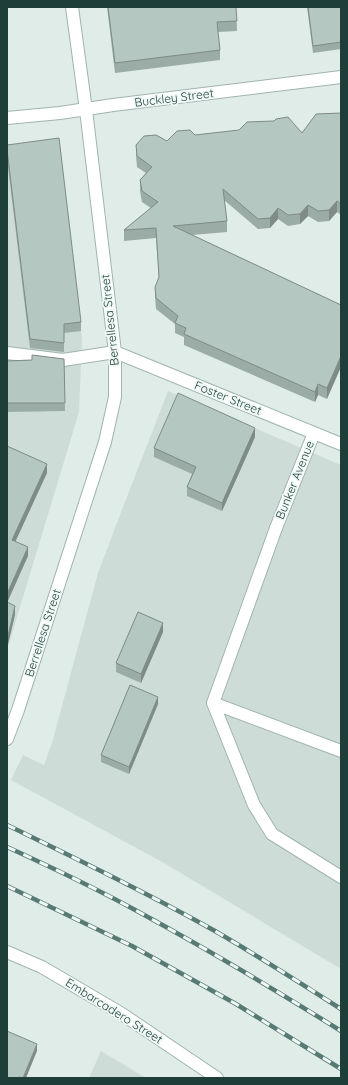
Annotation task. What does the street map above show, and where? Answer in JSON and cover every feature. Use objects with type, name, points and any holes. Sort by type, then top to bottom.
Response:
[{"type":"street","name":"Berrellesa Street","points":[[7,739],[18,710],[104,442],[115,397],[115,352],[72,7]]},
{"type":"street","name":"Buckley Street","points":[[7,118],[86,110],[113,105],[341,77]]},
{"type":"street","points":[[8,350],[63,360],[115,352]]},
{"type":"street","name":"Foster Street","points":[[115,352],[341,444]]},
{"type":"street","name":"Bunker Avenue","points":[[213,703],[276,528],[314,433]]},
{"type":"street","points":[[213,703],[341,751]]},
{"type":"street","points":[[213,703],[254,805],[272,834],[341,877]]},
{"type":"street","name":"Embarcadero Street","points":[[7,952],[42,967],[122,1014],[217,1078]]},
{"type":"shaded area","points":[[60,142],[82,340],[79,412],[7,650],[7,148]]},
{"type":"shaded area","points":[[168,391],[341,465],[341,969],[164,863],[11,780],[23,755],[44,765],[52,743],[98,573]]},
{"type":"shaded area","points":[[101,1051],[146,1078],[89,1078]]},
{"type":"building","points":[[108,7],[236,7],[237,21],[217,22],[220,50],[115,63]]},
{"type":"building","points":[[308,7],[341,7],[341,42],[313,46]]},
{"type":"building","points":[[341,113],[341,204],[337,201],[329,210],[318,211],[308,205],[300,214],[288,215],[278,208],[270,218],[258,219],[223,189],[227,221],[173,226],[341,305],[341,356],[327,388],[318,384],[315,392],[184,334],[186,328],[175,323],[178,316],[156,298],[155,287],[159,277],[156,228],[124,230],[158,202],[142,191],[140,180],[152,167],[137,156],[136,145],[144,136],[156,135],[167,141],[177,131],[190,130],[195,135],[239,130],[247,122],[274,121],[276,119],[288,117],[302,133],[316,114]]},
{"type":"building","points":[[59,138],[81,322],[64,324],[64,343],[30,339],[7,150],[7,145]]},
{"type":"building","points":[[32,355],[64,359],[65,403],[7,403],[7,361],[32,360]]},
{"type":"building","points":[[178,393],[255,428],[222,503],[187,487],[196,467],[154,448]]},
{"type":"building","points":[[7,446],[47,464],[12,540],[28,547],[7,594]]},
{"type":"building","points":[[7,602],[15,606],[7,640]]},
{"type":"building","points":[[138,612],[163,623],[141,674],[116,663]]},
{"type":"building","points":[[130,685],[158,697],[129,767],[101,755]]},
{"type":"building","points":[[7,1031],[37,1044],[23,1078],[7,1078]]},
{"type":"railway","points":[[7,825],[86,863],[215,931],[341,1009]]},
{"type":"railway","points":[[7,847],[89,886],[163,925],[341,1031]]},
{"type":"railway","points":[[7,886],[132,946],[236,1004],[341,1069]]}]
